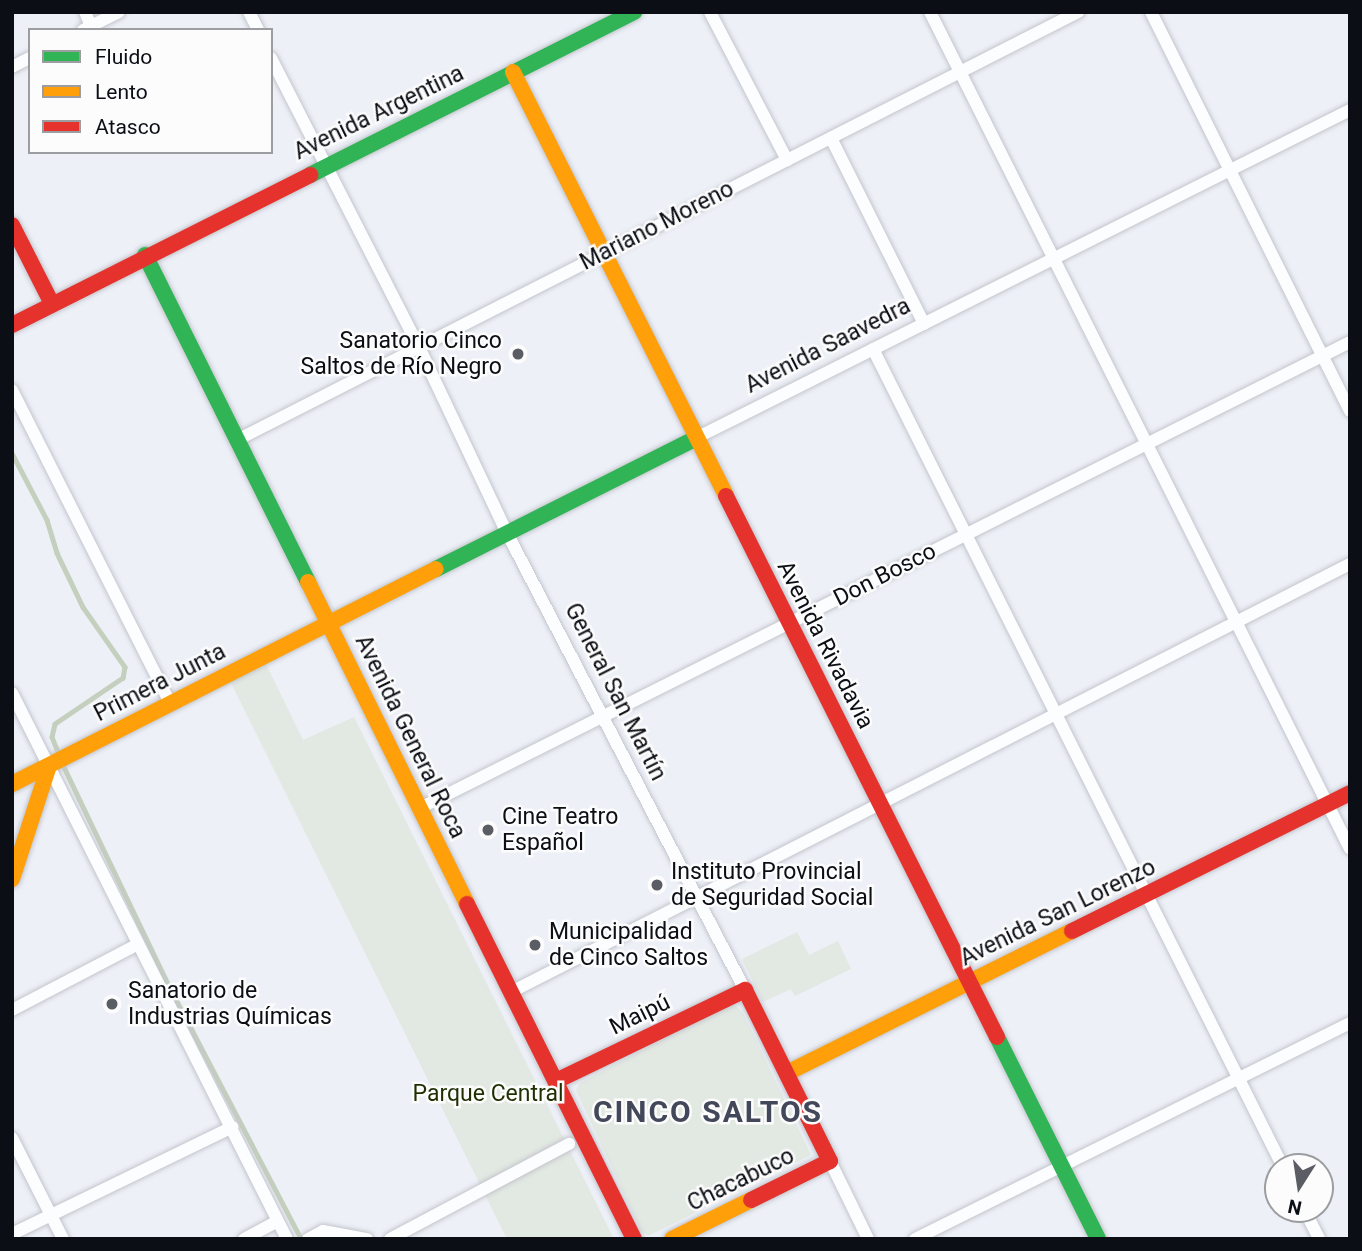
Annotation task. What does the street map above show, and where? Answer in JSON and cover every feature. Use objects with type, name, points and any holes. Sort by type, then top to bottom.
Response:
[{"type":"main road","name":"Avenida Argentina","points":[[12,325],[145,255],[634,12]]},
{"type":"main road","name":"Avenida Rivadavia","points":[[513,72],[1098,1239]]},
{"type":"main road","points":[[12,225],[52,304]]},
{"type":"main road","name":"Avenida General Roca","points":[[145,255],[634,1239]]},
{"type":"main road","name":"Avenida Saavedra","points":[[328,623],[696,438]]},
{"type":"main road","name":"Primera Junta","points":[[12,784],[328,623]]},
{"type":"main road","points":[[12,879],[49,766]]},
{"type":"main road","name":"Avenida San Lorenzo","points":[[787,1073],[1350,793]]},
{"type":"main road","name":"General San Martín","points":[[745,990],[830,1161]]},
{"type":"main road","name":"Maipú","points":[[556,1082],[745,990]]},
{"type":"main road","name":"Chacabuco","points":[[673,1239],[830,1161]]},
{"type":"street","points":[[85,12],[87,28],[119,12]]},
{"type":"street","points":[[249,12],[257,28]]},
{"type":"street","points":[[710,12],[787,160]]},
{"type":"street","points":[[930,12],[1350,849]]},
{"type":"street","name":"Mariano Moreno","points":[[237,440],[1077,12]]},
{"type":"street","points":[[1151,12],[1350,411]]},
{"type":"street","points":[[12,67],[28,59]]},
{"type":"street","name":"General San Martín","points":[[273,62],[323,166],[419,347],[507,533],[745,990]]},
{"type":"street","name":"Avenida Saavedra","points":[[696,438],[1350,110]]},
{"type":"street","points":[[831,138],[924,324]]},
{"type":"street","name":"Don Bosco","points":[[420,808],[1350,342]]},
{"type":"street","points":[[873,349],[1276,1153]]},
{"type":"street","points":[[12,390],[170,703]]},
{"type":"street","points":[[511,992],[1350,564]]},
{"type":"street","points":[[12,693],[287,1239]]},
{"type":"street","points":[[12,1010],[138,944]]},
{"type":"street","points":[[915,1239],[1350,1023]]},
{"type":"street","points":[[12,1234],[232,1128]]},
{"type":"street","points":[[12,1138],[63,1239]]},
{"type":"street","points":[[390,1239],[569,1144]]},
{"type":"street","name":"General San Martín","points":[[830,1161],[869,1239]]},
{"type":"street","points":[[244,1239],[278,1221]]},
{"type":"street","points":[[1311,1223],[1319,1239]]},
{"type":"street","points":[[309,1238],[323,1231],[367,1239]]},
{"type":"green space","name":"Parque Central","points":[[266,664],[303,740],[354,717],[614,1239],[507,1239],[230,681]]},
{"type":"green space","points":[[797,932],[809,955],[838,941],[851,969],[795,996],[791,989],[763,1002],[742,959]]},
{"type":"green space","points":[[727,1006],[736,1006],[743,1013],[811,1155],[648,1236],[641,1231],[576,1090],[580,1083]]},
{"type":"waterway","points":[[12,453],[47,520],[57,553],[83,607],[125,667],[123,678],[55,724],[52,737],[58,752]]},
{"type":"waterway","points":[[64,767],[169,986],[301,1239]]},
{"type":"traffic: fast","points":[[310,175],[634,12]]},
{"type":"traffic: fast","points":[[145,255],[308,582]]},
{"type":"traffic: fast","points":[[436,569],[696,438]]},
{"type":"traffic: fast","points":[[997,1037],[1098,1239]]},
{"type":"traffic: slow","points":[[513,72],[726,496]]},
{"type":"traffic: slow","points":[[12,784],[436,569]]},
{"type":"traffic: slow","points":[[308,582],[467,904]]},
{"type":"traffic: slow","points":[[12,879],[49,766]]},
{"type":"traffic: slow","points":[[787,1073],[1072,931]]},
{"type":"traffic: slow","points":[[672,1239],[751,1200]]},
{"type":"traffic: jam","points":[[12,325],[310,175]]},
{"type":"traffic: jam","points":[[12,225],[52,304]]},
{"type":"traffic: jam","points":[[726,496],[997,1037]]},
{"type":"traffic: jam","points":[[1072,931],[1350,793]]},
{"type":"traffic: jam","points":[[467,904],[634,1239]]},
{"type":"traffic: jam","points":[[556,1081],[745,990],[830,1161],[751,1200]]},
{"type":"place","name":"Sanatorio Cinco Saltos de Río Negro","points":[[518,354]]},
{"type":"place","name":"Cine Teatro Español","points":[[488,830]]},
{"type":"place","name":"Instituto Provincial de Seguridad Social","points":[[657,885]]},
{"type":"place","name":"Municipalidad de Cinco Saltos","points":[[535,945]]},
{"type":"place","name":"Sanatorio de Industrias Químicas","points":[[112,1004]]},
{"type":"district","name":"CINCO SALTOS","points":[[708,1112]]}]
